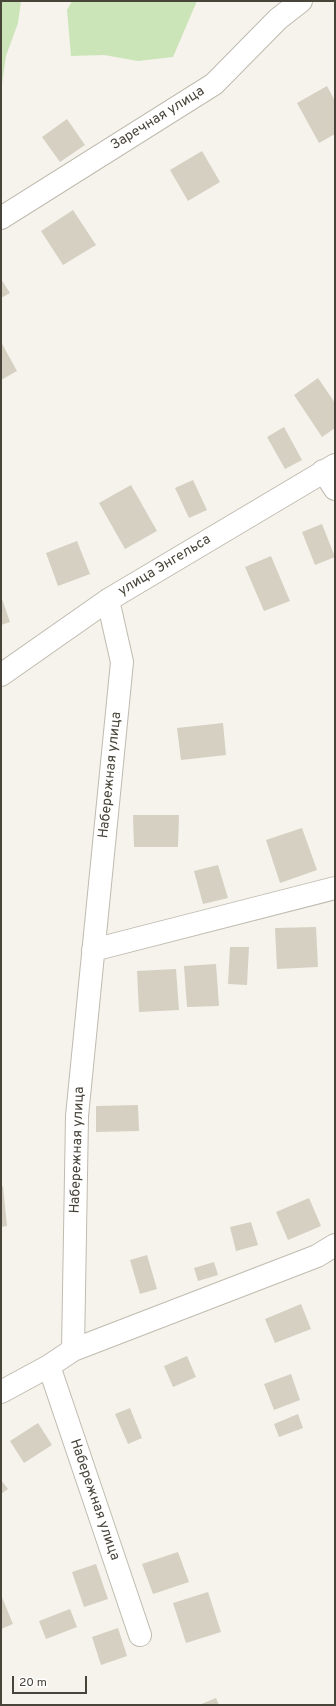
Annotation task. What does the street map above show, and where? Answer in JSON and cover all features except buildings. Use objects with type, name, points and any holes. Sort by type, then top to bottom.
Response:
[{"type":"street","name":"Заречная улица","points":[[1,218],[214,84],[278,19],[301,1]]},
{"type":"street","name":"улица Энгельса","points":[[1,675],[108,600],[331,475]]},
{"type":"street","name":"Набережная улица","points":[[73,1350],[77,1116],[122,662],[108,600]]},
{"type":"street","points":[[93,950],[335,888]]},
{"type":"street","points":[[1,1392],[49,1366],[73,1350],[317,1256],[335,1245]]},
{"type":"street","name":"Набережная улица","points":[[49,1366],[140,1635]]},
{"type":"green space","points":[[1,1],[21,1],[18,23],[6,56],[1,91]]},
{"type":"green space","points":[[72,1],[197,1],[173,57],[138,61],[104,55],[71,56],[67,10]]}]
